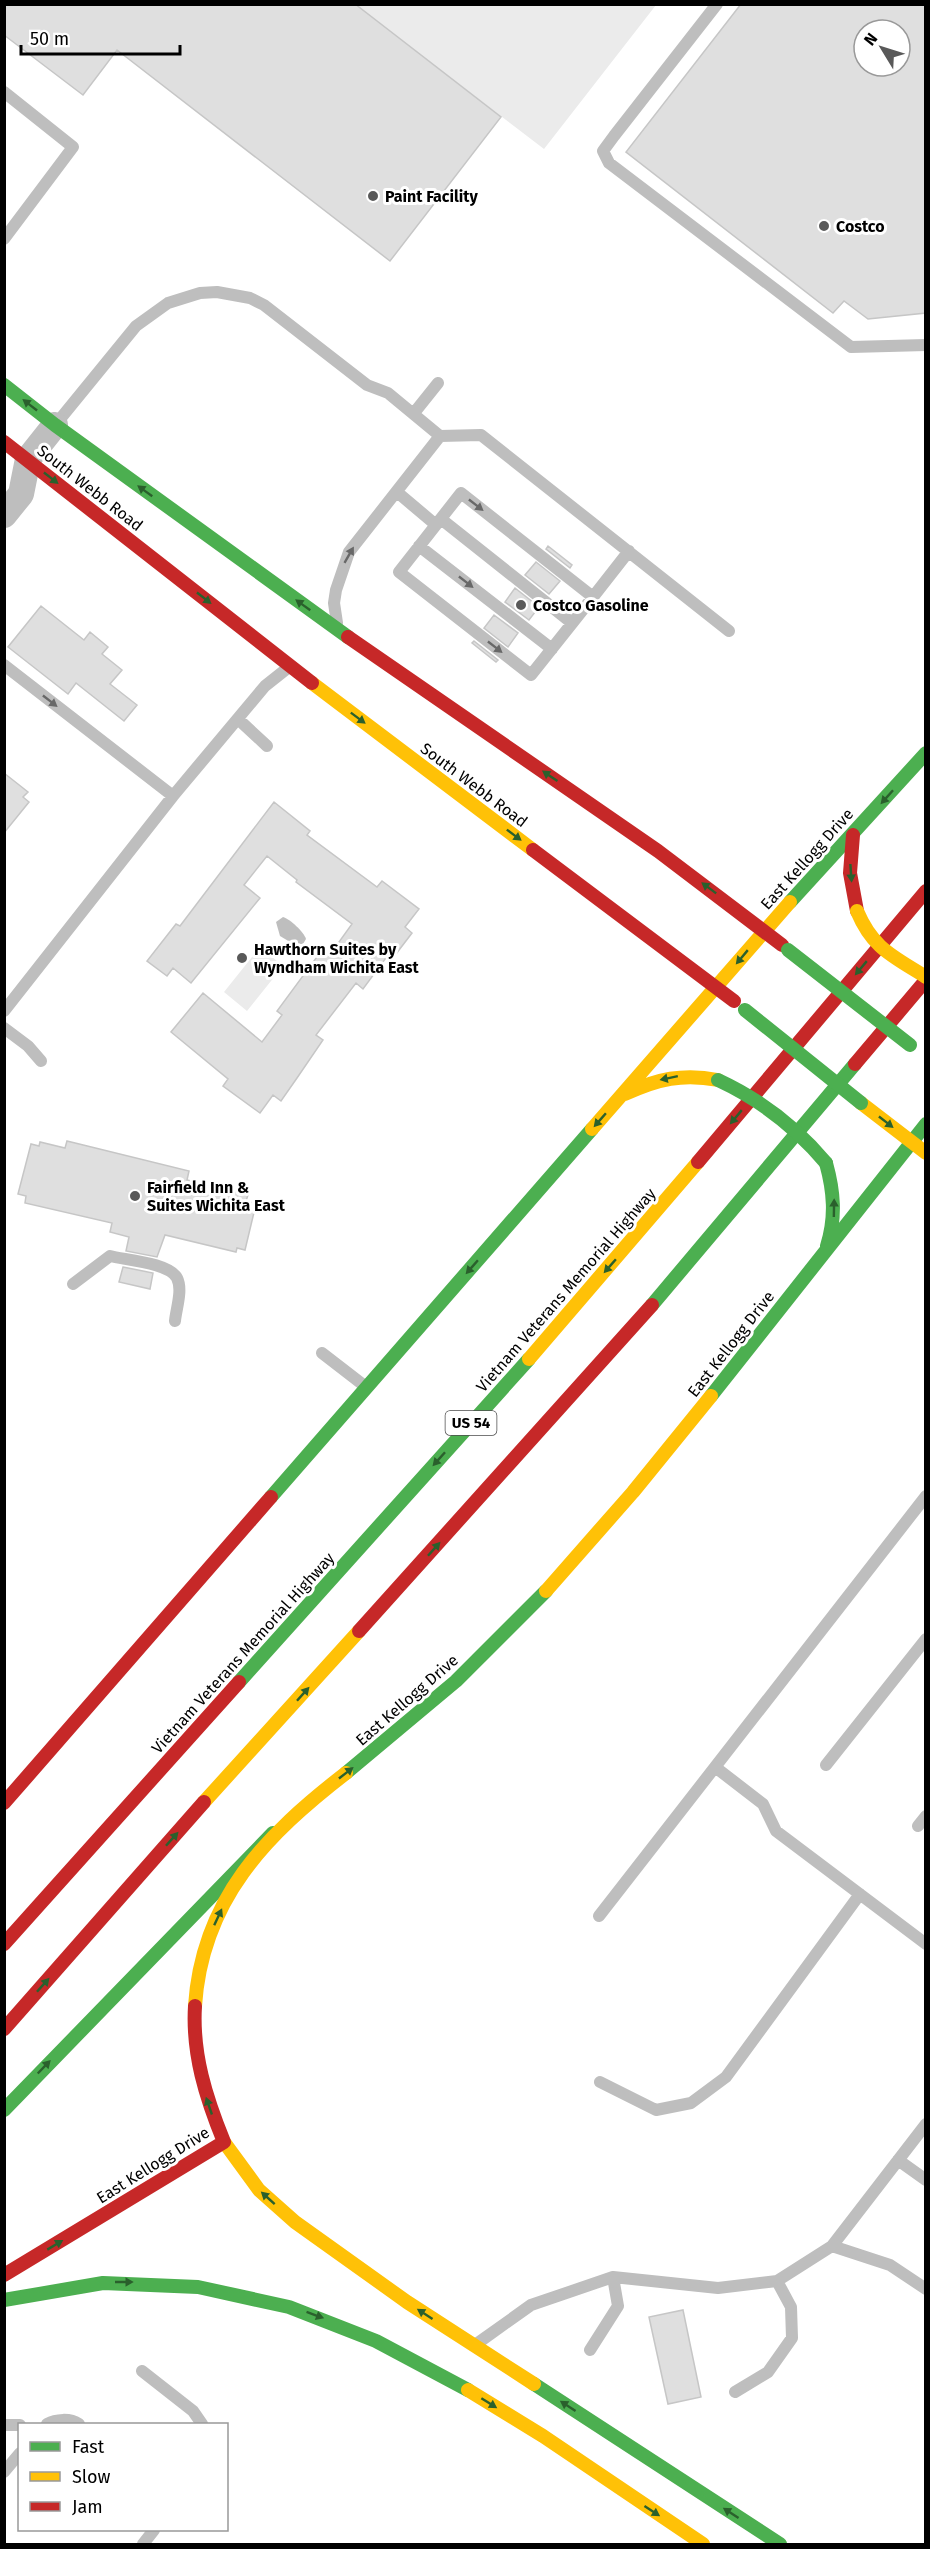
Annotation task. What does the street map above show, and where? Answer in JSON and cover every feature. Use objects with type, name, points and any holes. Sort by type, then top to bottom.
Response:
[{"type":"main road","name":"South Webb Road","points":[[4,385],[55,425],[339,631],[658,851],[914,1048]]},
{"type":"main road","name":"South Webb Road","points":[[4,442],[290,667],[745,1010],[926,1153]]},
{"type":"main road","name":"East Kellogg Drive","points":[[4,1803],[764,931],[926,753]]},
{"type":"main road","points":[[4,2029],[589,1376],[711,1236],[926,978],[881,948],[866,932],[857,911],[850,873],[853,835]]},
{"type":"main road","name":"Vietnam Veterans Memorial Highway","points":[[4,1944],[541,1345],[926,891]]},
{"type":"main road","points":[[621,1096],[645,1084],[668,1077],[693,1074],[718,1080],[749,1095],[780,1116],[813,1147],[826,1163],[835,1203],[834,1221],[824,1253]]},
{"type":"main road","name":"East Kellogg Drive","points":[[4,2275],[224,2142],[202,2088],[196,2059],[194,2030],[197,1976],[205,1948],[228,1897],[273,1833],[448,1688],[545,1593],[624,1505],[926,1124]]},
{"type":"main road","points":[[4,2110],[273,1833]]},
{"type":"main road","points":[[224,2142],[259,2190],[295,2222],[407,2302],[780,2544]]},
{"type":"main road","points":[[4,2300],[67,2286],[120,2281],[175,2284],[220,2290],[294,2307],[387,2346],[440,2373],[703,2544]]},
{"type":"street","points":[[4,470],[28,459],[55,425]]},
{"type":"street","points":[[4,514],[21,494],[28,459]]},
{"type":"lane","points":[[717,4],[603,151],[609,163],[851,346],[926,345]]},
{"type":"lane","points":[[4,92],[73,147],[4,239]]},
{"type":"lane","points":[[55,425],[136,326],[168,303],[200,293],[218,292],[242,296],[264,305],[367,385],[388,393],[440,436],[481,435],[729,631]]},
{"type":"lane","points":[[414,413],[438,383]]},
{"type":"lane","points":[[339,631],[334,603],[349,552],[440,436]]},
{"type":"lane","points":[[397,492],[572,623]]},
{"type":"lane","points":[[593,597],[461,493],[399,572],[531,675],[552,649],[572,623],[593,597],[629,551]]},
{"type":"lane","points":[[419,546],[552,649]]},
{"type":"lane","points":[[4,665],[173,796]]},
{"type":"lane","points":[[4,1011],[173,796],[265,686],[290,667]]},
{"type":"lane","points":[[238,719],[267,747]]},
{"type":"lane","points":[[4,1028],[28,1046],[41,1061]]},
{"type":"lane","points":[[73,1284],[110,1256],[167,1268],[177,1278],[179,1289],[175,1321]]},
{"type":"lane","points":[[322,1353],[367,1387]]},
{"type":"lane","points":[[598,1916],[926,1496]]},
{"type":"lane","points":[[826,1765],[926,1639]]},
{"type":"lane","points":[[715,1767],[763,1804],[776,1831],[926,1944]]},
{"type":"lane","points":[[600,2082],[656,2110],[691,2103],[726,2077],[860,1894]]},
{"type":"lane","points":[[474,2346],[531,2305],[613,2277],[718,2288],[777,2281],[832,2246],[926,2124]]},
{"type":"lane","points":[[898,2160],[926,2180]]},
{"type":"lane","points":[[832,2246],[890,2265],[926,2289]]},
{"type":"lane","points":[[590,2350],[618,2306],[613,2277]]},
{"type":"lane","points":[[735,2392],[768,2372],[792,2338],[791,2307],[777,2281]]},
{"type":"lane","points":[[142,2371],[193,2411],[201,2423]]},
{"type":"lane","points":[[49,2423],[54,2420],[77,2423]]},
{"type":"lane","points":[[4,2472],[18,2455]]},
{"type":"lane","points":[[143,2544],[153,2531]]},
{"type":"shaded area","points":[[355,5],[656,5],[544,149]]},
{"type":"shaded area","points":[[283,917],[303,933],[306,939],[303,944],[295,945],[280,936],[276,922]]},
{"type":"shaded area","points":[[260,947],[283,966],[247,1011],[224,992]]},
{"type":"building","name":"Paint Facility","points":[[4,4],[355,4],[501,117],[390,261],[117,50],[83,95],[4,35]]},
{"type":"building","name":"Costco","points":[[741,4],[926,4],[926,313],[868,319],[844,301],[833,313],[626,152]]},
{"type":"building","points":[[548,546],[572,565],[570,568],[546,549]]},
{"type":"building","points":[[536,562],[560,581],[549,594],[525,575]]},
{"type":"building","points":[[515,588],[539,607],[529,620],[505,602]]},
{"type":"building","points":[[41,606],[84,640],[90,632],[108,647],[102,654],[122,670],[110,684],[137,705],[124,721],[76,683],[68,694],[8,647]]},
{"type":"building","points":[[494,615],[518,633],[508,647],[484,628]]},
{"type":"building","points":[[474,641],[498,660],[496,662],[472,643]]},
{"type":"building","points":[[4,773],[28,792],[23,797],[29,802],[4,833]]},
{"type":"building","points":[[274,802],[310,831],[307,835],[377,887],[382,881],[419,909],[405,927],[412,933],[396,954],[391,951],[363,989],[356,983],[316,1035],[323,1040],[281,1101],[273,1095],[260,1113],[223,1086],[228,1079],[171,1032],[203,993],[262,1042],[282,1015],[277,1011],[322,950],[329,956],[352,924],[296,882],[297,880],[267,856],[244,885],[260,898],[191,983],[173,968],[167,976],[147,961],[176,924],[180,926]]},
{"type":"building","name":"Fairfield Inn & Suites Wichita East","points":[[67,1141],[189,1171],[187,1180],[248,1195],[246,1201],[256,1204],[245,1250],[237,1248],[236,1252],[165,1235],[157,1257],[126,1251],[129,1237],[110,1232],[112,1223],[25,1203],[26,1196],[18,1194],[31,1144],[39,1146],[40,1142],[65,1148]]},
{"type":"building","points":[[123,1267],[153,1273],[150,1289],[119,1282]]},
{"type":"building","points":[[683,2310],[701,2397],[668,2404],[649,2317]]},
{"type":"traffic: fast","points":[[4,385],[55,425],[348,637]]},
{"type":"traffic: fast","points":[[790,902],[926,753]]},
{"type":"traffic: fast","points":[[788,950],[910,1045]]},
{"type":"traffic: fast","points":[[745,1010],[861,1103]]},
{"type":"traffic: fast","points":[[652,1305],[855,1064]]},
{"type":"traffic: fast","points":[[718,1080],[749,1096],[777,1116],[803,1138],[826,1163]]},
{"type":"traffic: fast","points":[[711,1396],[926,1124]]},
{"type":"traffic: fast","points":[[271,1497],[592,1129]]},
{"type":"traffic: fast","points":[[826,1163],[833,1205],[832,1225],[827,1246]]},
{"type":"traffic: fast","points":[[239,1682],[529,1359]]},
{"type":"traffic: fast","points":[[346,1773],[456,1681],[546,1591]]},
{"type":"traffic: fast","points":[[4,2110],[273,1833]]},
{"type":"traffic: fast","points":[[4,2300],[103,2283],[198,2287],[289,2307],[376,2341],[468,2390]]},
{"type":"traffic: fast","points":[[534,2384],[780,2544]]},
{"type":"traffic: slow","points":[[312,683],[533,850]]},
{"type":"traffic: slow","points":[[592,1129],[790,902]]},
{"type":"traffic: slow","points":[[857,911],[863,924],[877,943],[894,957],[926,977]]},
{"type":"traffic: slow","points":[[625,1094],[648,1084],[682,1077],[718,1080]]},
{"type":"traffic: slow","points":[[861,1103],[926,1153]]},
{"type":"traffic: slow","points":[[529,1359],[698,1162]]},
{"type":"traffic: slow","points":[[546,1591],[633,1492],[711,1396]]},
{"type":"traffic: slow","points":[[204,1802],[359,1631]]},
{"type":"traffic: slow","points":[[195,2006],[200,1968],[210,1933],[243,1873],[290,1821],[346,1773]]},
{"type":"traffic: slow","points":[[224,2142],[259,2190],[295,2222],[407,2302],[534,2384]]},
{"type":"traffic: slow","points":[[468,2390],[543,2436],[703,2544]]},
{"type":"traffic: jam","points":[[4,442],[312,683]]},
{"type":"traffic: jam","points":[[348,637],[658,851],[782,945]]},
{"type":"traffic: jam","points":[[853,835],[850,873],[857,911]]},
{"type":"traffic: jam","points":[[533,850],[734,1001]]},
{"type":"traffic: jam","points":[[698,1162],[926,891]]},
{"type":"traffic: jam","points":[[855,1064],[926,980]]},
{"type":"traffic: jam","points":[[359,1631],[652,1305]]},
{"type":"traffic: jam","points":[[4,1803],[271,1497]]},
{"type":"traffic: jam","points":[[4,1944],[239,1682]]},
{"type":"traffic: jam","points":[[4,2029],[204,1802]]},
{"type":"traffic: jam","points":[[4,2275],[224,2142],[211,2109],[198,2059],[195,2006]]},
{"type":"place","name":"Paint Facility","points":[[373,196]]},
{"type":"place","name":"Costco","points":[[824,226]]},
{"type":"place","name":"Costco Gasoline","points":[[521,605]]},
{"type":"place","name":"Hawthorn Suites by Wyndham Wichita East","points":[[242,958]]},
{"type":"place","name":"Fairfield Inn & Suites Wichita East","points":[[135,1196]]}]
